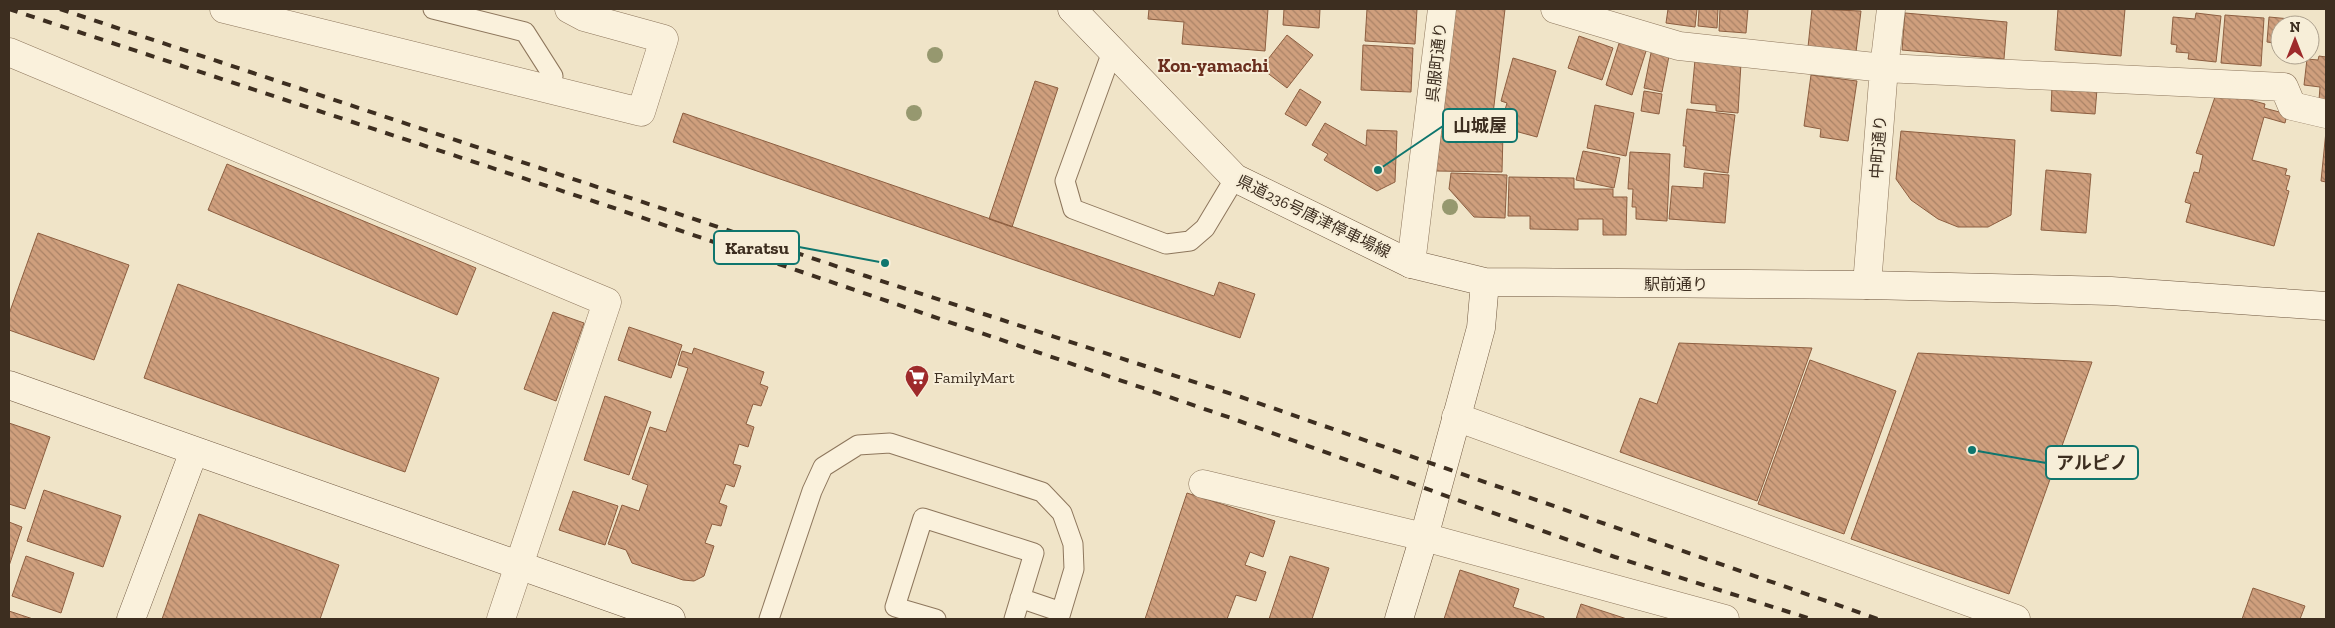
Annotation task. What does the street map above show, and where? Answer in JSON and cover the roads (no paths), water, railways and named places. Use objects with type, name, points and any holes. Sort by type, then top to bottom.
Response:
[{"type":"street","points":[[224,9],[641,112],[664,39],[584,17],[569,9]]},
{"type":"street","name":"県道236号唐津停車場線","points":[[1072,9],[1113,49],[1234,178],[1411,264],[1484,282]]},
{"type":"street","name":"呉服町通り","points":[[1411,264],[1442,9]]},
{"type":"street","points":[[1555,9],[1680,46],[1884,68],[2284,87],[2292,106],[2326,114]]},
{"type":"street","name":"中町通り","points":[[1867,284],[1884,68],[1891,9]]},
{"type":"street","points":[[9,52],[607,302],[501,619]]},
{"type":"street","points":[[1399,619],[1424,537],[1481,328],[1484,282]]},
{"type":"street","name":"駅前通り","points":[[1484,282],[1867,284],[2111,291],[2326,306]]},
{"type":"street","points":[[9,385],[671,619]]},
{"type":"street","points":[[1456,417],[2016,619]]},
{"type":"street","points":[[131,619],[194,451]]},
{"type":"street","points":[[1203,484],[1424,537],[1725,619]]},
{"type":"lane","points":[[433,9],[526,32],[553,76],[550,90]]},
{"type":"lane","points":[[1113,49],[1065,181],[1073,209],[1166,244],[1190,241],[1206,228],[1234,178]]},
{"type":"lane","points":[[769,619],[812,491],[823,468],[858,445],[890,443],[1042,492],[1062,513],[1073,544],[1074,569],[1060,615],[1020,598]]},
{"type":"lane","points":[[936,619],[895,607],[923,518],[1034,553],[1014,619]]},
{"type":"railway","points":[[9,9],[611,207],[1231,418],[1615,557],[1811,619]]},
{"type":"railway","points":[[60,9],[866,276],[1241,397],[1878,619]]},
{"type":"place","name":"山城屋","points":[[1378,170]]},
{"type":"place","name":"Karatsu","points":[[885,263]]},
{"type":"place","name":"FamilyMart","points":[[917,398]]},
{"type":"place","name":"アルピノ","points":[[1972,450]]},
{"type":"district","name":"Kon-yamachi","points":[[1213,65]]}]
